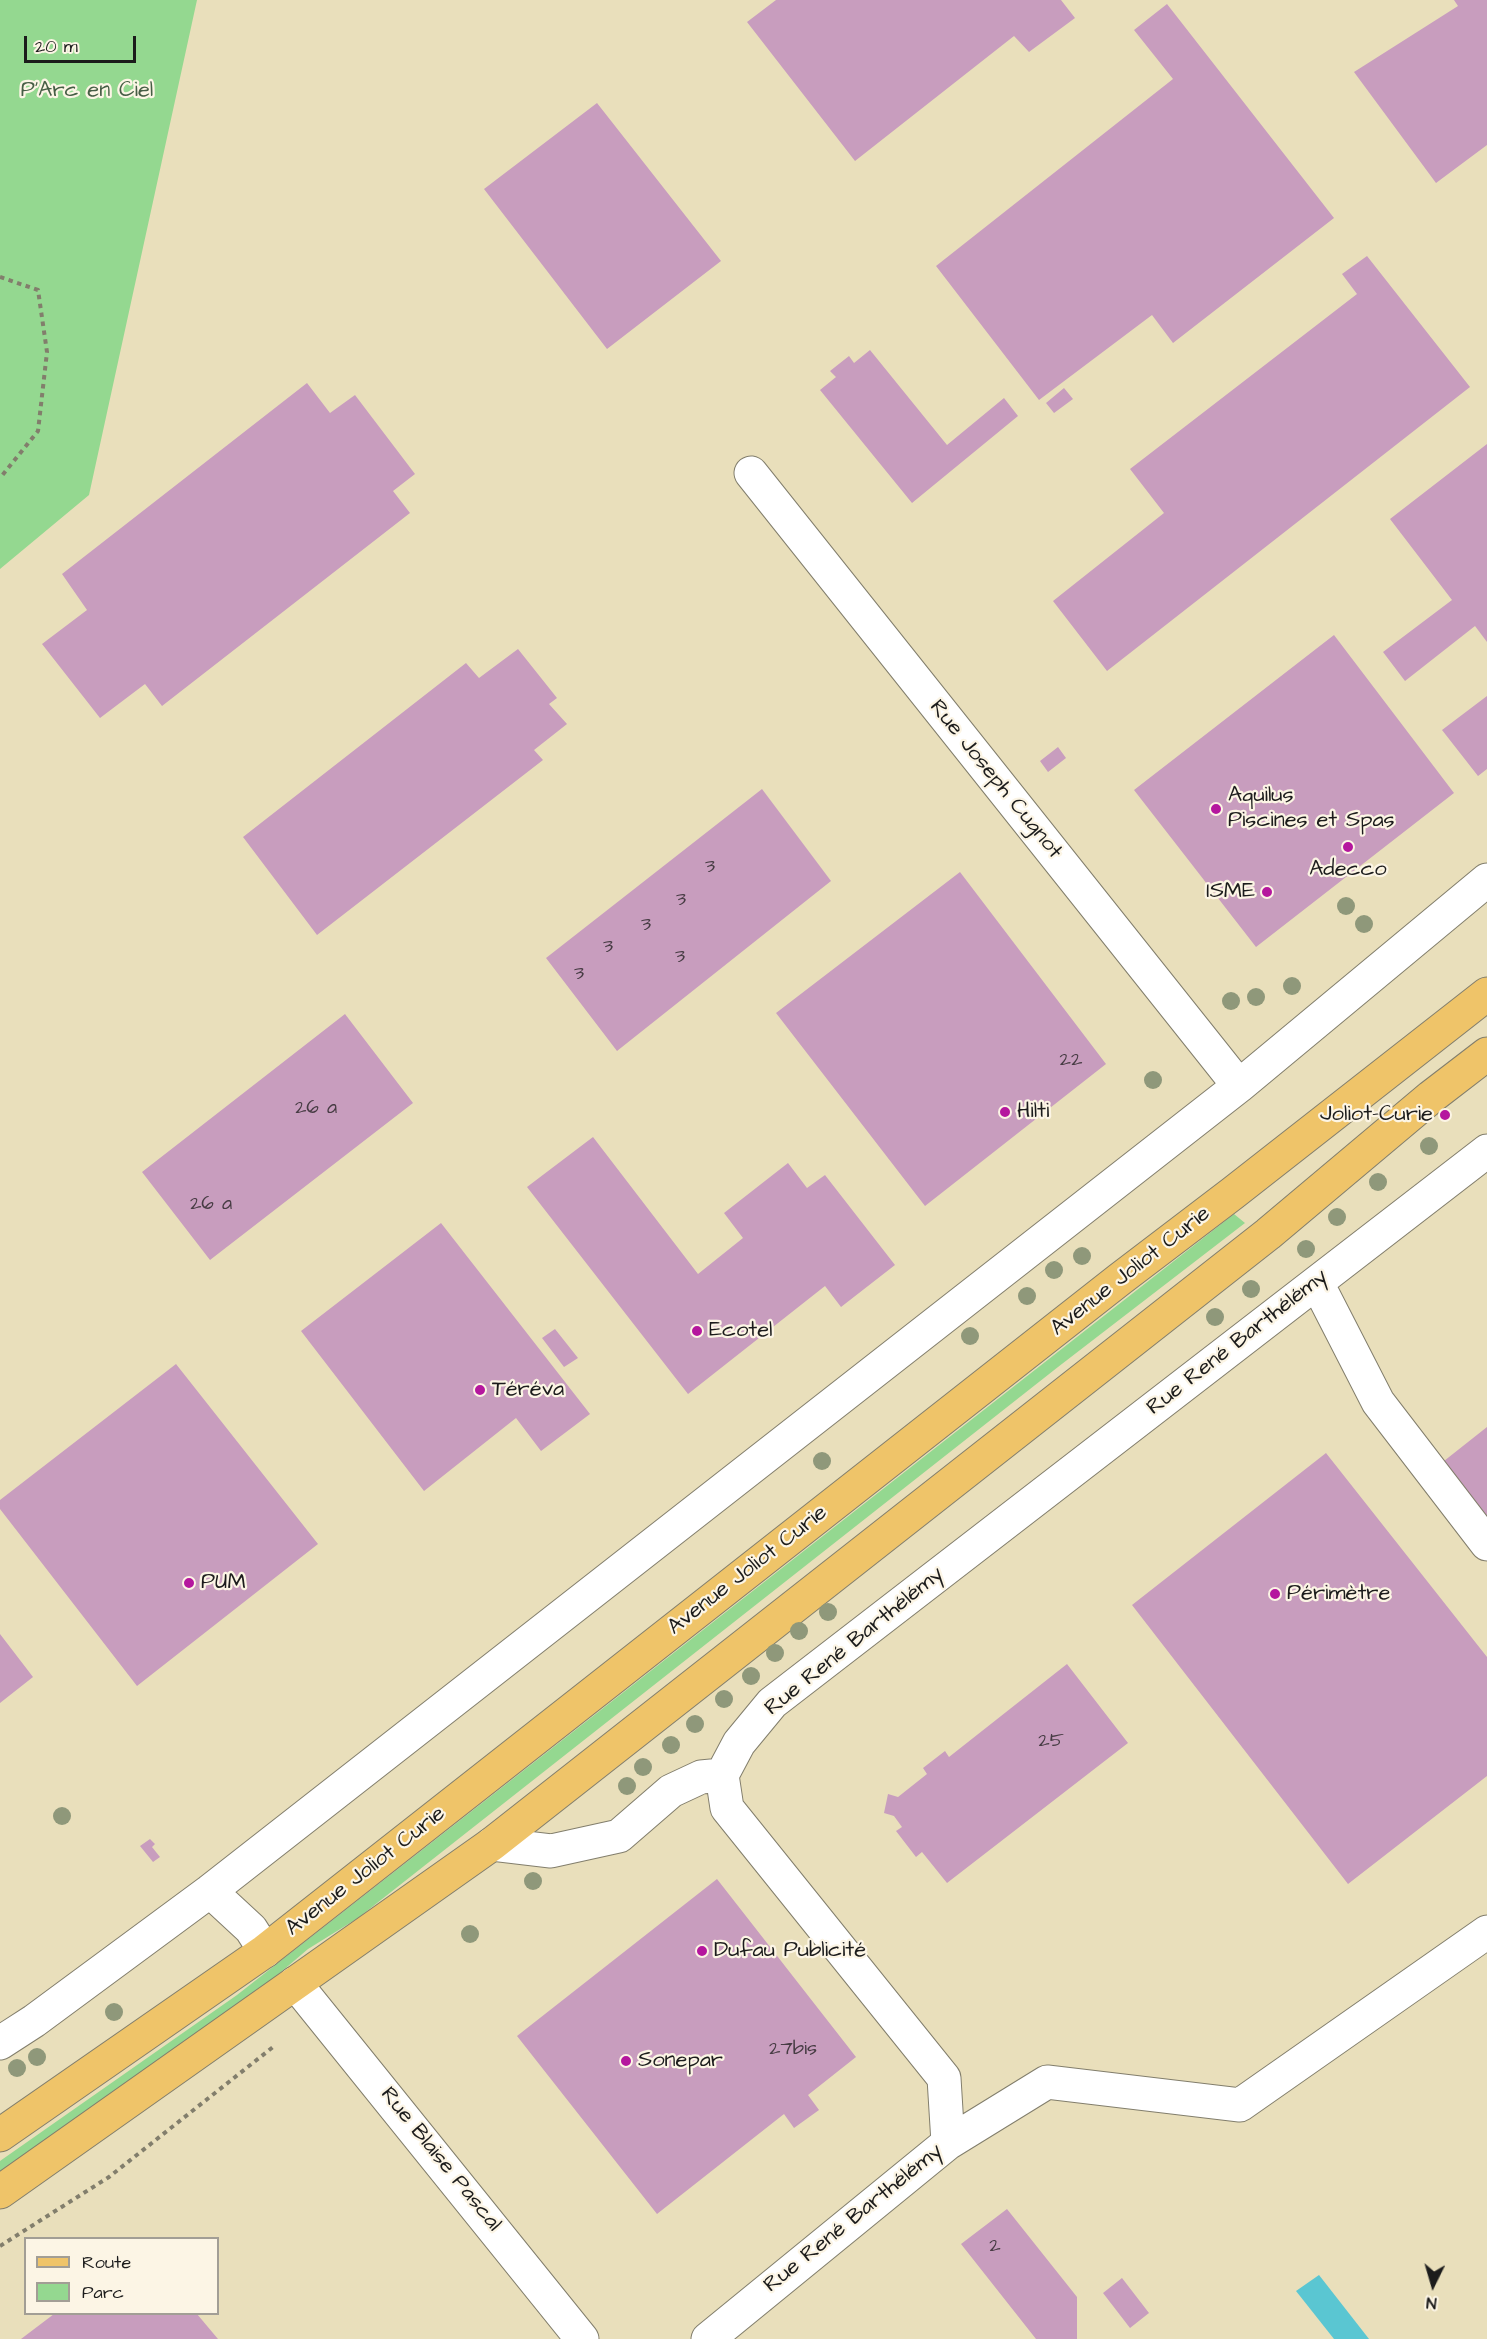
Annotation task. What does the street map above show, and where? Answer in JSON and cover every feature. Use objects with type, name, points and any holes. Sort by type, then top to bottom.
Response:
[{"type":"main road","name":"Avenue Joliot Curie","points":[[0,2135],[266,1951],[1111,1286],[1487,994]]},
{"type":"main road","name":"Avenue Joliot Curie","points":[[0,2192],[492,1844],[1268,1234],[1431,1097],[1487,1054]]},
{"type":"street","name":"Rue Joseph Cugnot","points":[[751,473],[1239,1086]]},
{"type":"street","points":[[0,2043],[34,2021],[210,1891],[1239,1086],[1487,880]]},
{"type":"street","name":"Rue René Barthélémy","points":[[708,2339],[948,2143],[944,2078],[727,1808],[722,1775],[739,1743],[772,1703],[1487,1151]]},
{"type":"street","points":[[1317,1283],[1378,1402],[1487,1544]]},
{"type":"street","points":[[492,1844],[551,1851],[620,1836],[671,1791],[701,1777],[722,1775]]},
{"type":"street","points":[[210,1891],[251,1929],[266,1951]]},
{"type":"street","points":[[948,2143],[1047,2082],[1240,2105],[1487,1932]]},
{"type":"street","name":"Rue Blaise Pascal","points":[[295,1983],[582,2339]]},
{"type":"path","points":[[0,277],[38,291],[47,352],[38,431],[0,478]]},
{"type":"path","points":[[0,2246],[109,2178],[276,2044]]},
{"type":"green space","name":"P'Arc en Ciel","points":[[0,0],[197,0],[89,495],[0,569]]},
{"type":"green space","points":[[1234,1214],[1245,1223],[1058,1367],[358,1918],[308,1949],[233,2013],[0,2174],[0,2161],[237,1995]]},
{"type":"water","points":[[1319,2275],[1369,2339],[1334,2339],[1296,2291]]},
{"type":"building","points":[[776,0],[1061,0],[1075,18],[1029,52],[1014,36],[855,161],[747,22]]},
{"type":"building","points":[[1454,0],[1487,0],[1487,145],[1436,183],[1354,72],[1458,6]]},
{"type":"building","points":[[1167,4],[1334,218],[1173,343],[1152,315],[1039,400],[936,266],[1173,79],[1134,30]]},
{"type":"building","points":[[597,103],[721,261],[607,349],[484,189]]},
{"type":"building","points":[[1367,256],[1470,387],[1107,671],[1053,601],[1164,513],[1130,469],[1357,294],[1342,274]]},
{"type":"building","points":[[870,350],[947,445],[1004,398],[1018,416],[912,503],[820,390],[836,377],[830,371],[849,356],[854,363]]},
{"type":"building","points":[[307,383],[330,413],[355,395],[415,474],[393,491],[410,513],[162,706],[145,684],[100,718],[42,644],[87,610],[62,574]]},
{"type":"building","points":[[1064,388],[1073,399],[1054,413],[1046,403]]},
{"type":"building","points":[[1487,444],[1487,642],[1475,626],[1405,681],[1383,652],[1452,600],[1390,519]]},
{"type":"building","points":[[1334,635],[1454,793],[1256,947],[1134,790]]},
{"type":"building","points":[[518,649],[557,698],[549,704],[567,724],[534,750],[543,760],[317,935],[243,837],[466,663],[479,678]]},
{"type":"building","points":[[1487,696],[1487,769],[1478,776],[1442,730]]},
{"type":"building","points":[[1058,747],[1066,758],[1048,772],[1040,761]]},
{"type":"building","points":[[762,789],[831,881],[617,1051],[546,958]]},
{"type":"building","points":[[960,872],[1106,1064],[925,1206],[776,1013]]},
{"type":"building","points":[[345,1014],[413,1103],[210,1260],[142,1172]]},
{"type":"building","points":[[593,1137],[698,1274],[743,1238],[724,1213],[788,1163],[807,1188],[825,1175],[895,1265],[841,1307],[825,1286],[688,1394],[527,1187]]},
{"type":"building","points":[[441,1223],[590,1414],[541,1451],[516,1418],[424,1491],[301,1331]]},
{"type":"building","points":[[555,1329],[578,1358],[564,1367],[542,1338]]},
{"type":"building","points":[[176,1364],[318,1544],[137,1686],[0,1509],[0,1500]]},
{"type":"building","points":[[1487,1427],[1487,1516],[1444,1461]]},
{"type":"building","points":[[1326,1453],[1487,1657],[1487,1776],[1348,1884],[1132,1605]]},
{"type":"building","points":[[0,1634],[33,1677],[0,1703]]},
{"type":"building","points":[[1067,1664],[1128,1743],[947,1883],[922,1852],[916,1857],[896,1831],[902,1827],[894,1816],[884,1813],[888,1794],[898,1797],[927,1774],[923,1768],[945,1751],[949,1757]]},
{"type":"building","points":[[150,1839],[155,1844],[152,1847],[160,1857],[153,1862],[140,1846]]},
{"type":"building","points":[[717,1879],[856,2057],[808,2095],[819,2110],[794,2128],[784,2114],[657,2214],[517,2036]]},
{"type":"building","points":[[1007,2209],[1077,2297],[1077,2339],[1036,2339],[961,2244]]},
{"type":"building","points":[[1122,2278],[1149,2313],[1130,2328],[1103,2293]]},
{"type":"building","points":[[53,2315],[198,2315],[218,2339],[21,2339]]},
{"type":"place","name":"Aquilus Piscines et Spas","points":[[1216,809]]},
{"type":"place","name":"Adecco","points":[[1348,847]]},
{"type":"place","name":"ISME","points":[[1267,892]]},
{"type":"place","name":"Hilti","points":[[1005,1112]]},
{"type":"place","name":"Joliot-Curie","points":[[1445,1115]]},
{"type":"place","name":"Ecotel","points":[[697,1331]]},
{"type":"place","name":"Téréva","points":[[480,1390]]},
{"type":"place","name":"PUM","points":[[189,1583]]},
{"type":"place","name":"Périmètre","points":[[1275,1594]]},
{"type":"place","name":"Dufau Publicité","points":[[702,1951]]},
{"type":"place","name":"Sonepar","points":[[626,2061]]}]
